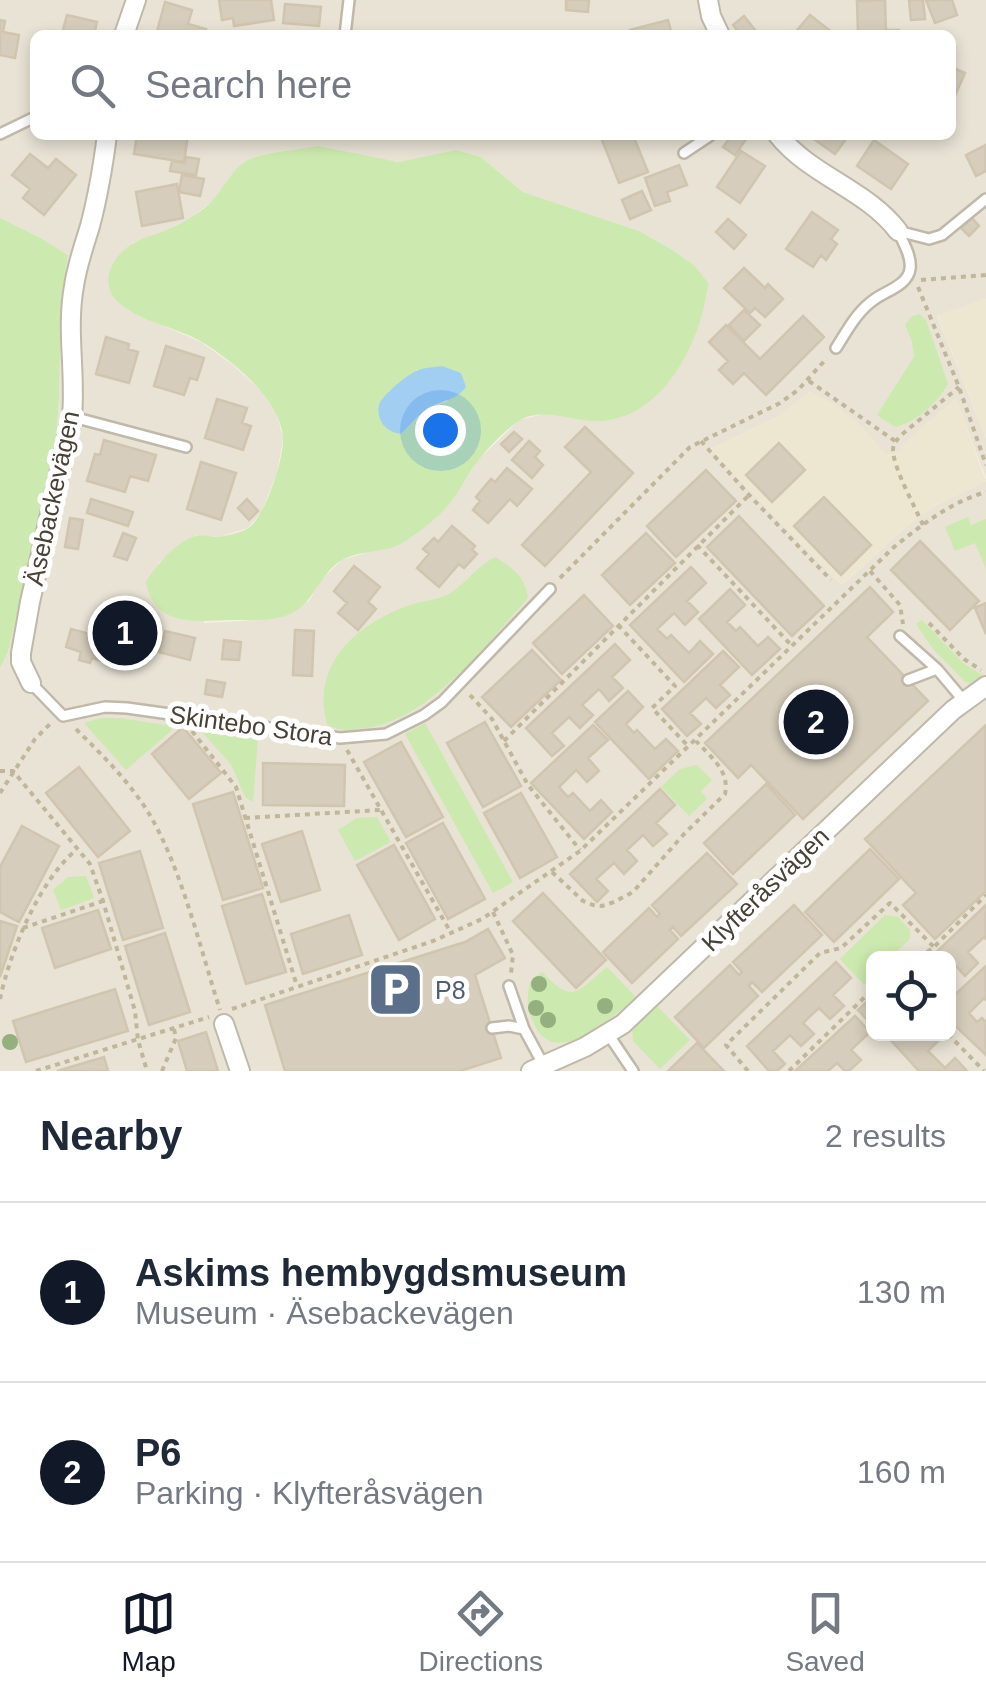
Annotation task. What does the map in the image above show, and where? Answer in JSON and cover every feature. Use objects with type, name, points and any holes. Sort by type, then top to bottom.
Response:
[{"type":"street","points":[[126,30],[136,0]]},
{"type":"street","points":[[708,0],[718,30]]},
{"type":"street","name":"Äsebackevägen","points":[[30,683],[21,662],[22,653],[72,417],[69,330],[74,283],[98,195],[105,140]]},
{"type":"street","points":[[783,140],[804,160],[883,212],[898,231]]},
{"type":"street","name":"Klyfteråsvägen","points":[[538,1069],[586,1048],[638,1009],[964,701],[986,686]]},
{"type":"street","points":[[222,1019],[240,1071]]},
{"type":"lane","points":[[346,30],[349,0]]},
{"type":"lane","points":[[0,134],[30,119]]},
{"type":"lane","points":[[684,153],[704,140]]},
{"type":"lane","points":[[898,231],[929,238],[942,235],[986,199]]},
{"type":"lane","points":[[836,348],[858,314],[907,276],[909,262],[898,231]]},
{"type":"lane","points":[[72,417],[186,448]]},
{"type":"lane","name":"Skintebo Stora","points":[[63,716],[105,706],[340,738],[386,734],[433,709],[550,589]]},
{"type":"lane","points":[[900,636],[937,669],[964,701]]},
{"type":"lane","points":[[908,680],[937,669]]},
{"type":"lane","points":[[30,683],[63,716]]},
{"type":"lane","points":[[509,986],[538,1069]]},
{"type":"lane","points":[[492,1028],[524,1029]]},
{"type":"lane","points":[[608,1034],[633,1071]]},
{"type":"path","points":[[916,282],[986,464]]},
{"type":"path","points":[[550,589],[676,458],[701,440],[780,403],[808,380],[836,348]]},
{"type":"path","points":[[808,380],[895,441]]},
{"type":"path","points":[[923,524],[894,456],[895,441],[959,387]]},
{"type":"path","points":[[701,440],[832,580]]},
{"type":"path","points":[[36,1071],[174,1028],[222,1019],[298,986],[451,933],[493,912],[580,850],[894,547],[946,509],[986,492]]},
{"type":"path","points":[[504,741],[750,495]]},
{"type":"path","points":[[697,545],[792,646]]},
{"type":"path","points":[[870,571],[900,605],[904,620],[900,636]]},
{"type":"path","points":[[929,623],[986,675]]},
{"type":"path","points":[[618,624],[676,686],[652,708],[688,746]]},
{"type":"path","points":[[460,684],[492,719],[528,784],[580,850]]},
{"type":"path","points":[[0,793],[35,739],[63,716],[121,775],[148,811],[174,867],[222,1019]]},
{"type":"path","points":[[187,718],[193,733],[236,787],[298,986]]},
{"type":"path","points":[[340,738],[451,933]]},
{"type":"path","points":[[552,872],[572,892],[593,905],[602,906],[633,892],[725,794],[726,777],[695,740]]},
{"type":"path","points":[[0,770],[13,771],[90,864],[135,1012],[147,1071]]},
{"type":"path","points":[[245,818],[380,810]]},
{"type":"path","points":[[0,999],[23,928],[60,864],[77,849]]},
{"type":"path","points":[[928,951],[986,895]]},
{"type":"path","points":[[23,928],[104,901]]},
{"type":"path","points":[[748,1071],[726,1045],[820,954],[841,948],[890,903],[934,947]]},
{"type":"path","points":[[493,912],[513,954],[509,986]]},
{"type":"path","points":[[788,1071],[866,996]]},
{"type":"path","points":[[162,1071],[176,1038],[174,1028]]},
{"type":"path","points":[[955,1041],[984,1071]]},
{"type":"shaded area","points":[[0,0],[986,0],[986,299],[937,316],[986,438],[986,478],[956,399],[903,445],[900,452],[886,456],[862,427],[810,392],[778,417],[710,449],[842,585],[910,523],[938,504],[986,481],[986,1071],[0,1071],[0,668],[8,652],[56,444],[61,301],[68,255],[0,218]],"holes":[[[456,150],[481,157],[523,192],[639,231],[694,265],[592,421],[544,414],[519,420],[477,461],[446,508],[365,553],[342,560],[322,579],[309,601],[262,620],[205,623],[158,563],[196,535],[219,537],[248,528],[261,513],[277,473],[283,439],[277,414],[261,391],[233,365],[201,342],[138,315],[132,243],[160,234],[210,203],[364,157],[399,162]]]},
{"type":"shaded area","points":[[986,299],[986,438],[937,315]]},
{"type":"shaded area","points":[[809,392],[833,403],[862,427],[887,456],[900,451],[956,398],[986,481],[938,504],[910,523],[842,585],[710,449],[778,417]]},
{"type":"green space","points":[[318,146],[398,162],[456,150],[481,157],[523,192],[639,231],[694,265],[708,283],[697,330],[674,376],[638,409],[616,419],[591,421],[534,415],[517,422],[483,454],[448,505],[430,523],[395,546],[351,556],[336,564],[307,601],[292,613],[262,620],[179,619],[158,607],[146,582],[167,555],[187,539],[232,534],[254,523],[277,473],[283,438],[274,410],[253,383],[202,342],[119,303],[109,288],[109,273],[129,246],[176,226],[205,208],[233,173],[250,159]],"holes":[[[417,370],[448,401],[422,414],[401,434],[388,392]]]},
{"type":"green space","points":[[0,218],[68,255],[61,301],[56,444],[8,652],[0,668]]},
{"type":"green space","points":[[919,314],[926,320],[948,384],[925,411],[895,427],[877,415],[914,357],[905,325]]},
{"type":"green space","points":[[968,517],[971,525],[986,519],[986,569],[975,543],[955,551],[945,527]]},
{"type":"green space","points":[[495,557],[517,574],[528,598],[452,680],[407,714],[382,724],[342,729],[327,724],[325,683],[332,665],[356,635],[391,613],[447,595]]},
{"type":"green space","points":[[922,620],[963,663],[985,677],[973,684],[965,682],[933,649],[916,624]]},
{"type":"green space","points":[[100,718],[172,726],[126,770],[84,723]]},
{"type":"green space","points":[[425,723],[513,882],[493,893],[405,734]]},
{"type":"green space","points":[[197,726],[258,737],[253,802],[245,797],[232,766]]},
{"type":"green space","points":[[697,765],[712,780],[701,791],[707,799],[689,816],[661,787],[680,769]]},
{"type":"green space","points":[[377,817],[391,842],[355,861],[338,830],[357,818]]},
{"type":"green space","points":[[86,876],[94,898],[61,910],[53,890],[68,877]]},
{"type":"green space","points":[[885,915],[898,917],[910,930],[910,939],[897,951],[866,951],[864,985],[840,959]]},
{"type":"green space","points":[[607,967],[636,997],[586,1035],[558,1043],[546,1039],[529,1011],[530,982],[542,972],[561,989],[575,991]]},
{"type":"green space","points":[[657,1006],[690,1040],[660,1069],[633,1041],[632,1030]]},
{"type":"water","points":[[442,366],[461,373],[466,387],[462,392],[424,412],[401,434],[387,428],[379,411],[385,396],[416,371]]},
{"type":"building","points":[[219,0],[271,0],[274,20],[234,26],[233,18],[222,20]]},
{"type":"building","points":[[566,0],[589,0],[588,12],[566,10]]},
{"type":"building","points":[[885,0],[886,30],[858,30],[857,1]]},
{"type":"building","points":[[909,0],[923,0],[925,19],[911,20]]},
{"type":"building","points":[[926,0],[952,0],[957,15],[935,23]]},
{"type":"building","points":[[165,2],[192,10],[188,24],[206,29],[206,30],[157,30]]},
{"type":"building","points":[[285,4],[321,7],[319,26],[283,23]]},
{"type":"building","points":[[67,15],[97,22],[95,30],[63,30]]},
{"type":"building","points":[[810,15],[829,30],[797,30]]},
{"type":"building","points":[[744,16],[755,30],[737,30],[733,25]]},
{"type":"building","points":[[0,20],[5,21],[3,32],[19,35],[15,58],[0,55]]},
{"type":"building","points":[[668,20],[671,30],[630,30]]},
{"type":"building","points":[[956,69],[965,73],[956,93]]},
{"type":"building","points":[[136,140],[187,140],[184,162],[134,154]]},
{"type":"building","points":[[602,140],[635,140],[648,172],[619,183]]},
{"type":"building","points":[[728,140],[746,140],[735,155],[723,147]]},
{"type":"building","points":[[815,140],[845,140],[835,154]]},
{"type":"building","points":[[874,140],[908,164],[891,189],[857,166]]},
{"type":"building","points":[[986,145],[986,171],[976,176],[966,155]]},
{"type":"building","points":[[741,151],[765,166],[740,203],[717,187]]},
{"type":"building","points":[[30,154],[48,168],[56,159],[76,175],[44,215],[23,198],[30,189],[12,175]]},
{"type":"building","points":[[186,157],[199,159],[196,175],[170,171],[172,161],[185,163]]},
{"type":"building","points":[[679,165],[687,185],[667,192],[670,201],[655,206],[645,178]]},
{"type":"building","points":[[182,175],[204,179],[200,196],[179,192]]},
{"type":"building","points":[[177,184],[183,218],[142,226],[136,192]]},
{"type":"building","points":[[642,191],[651,210],[630,219],[622,200]]},
{"type":"building","points":[[812,212],[838,230],[831,239],[837,244],[826,260],[821,255],[813,267],[786,249]]},
{"type":"building","points":[[972,218],[979,226],[969,236],[961,228]]},
{"type":"building","points":[[728,219],[746,235],[734,249],[716,232]]},
{"type":"building","points":[[744,268],[783,299],[765,317],[755,308],[750,313],[724,288]]},
{"type":"building","points":[[744,310],[760,325],[744,341],[729,325]]},
{"type":"building","points":[[803,316],[824,337],[766,395],[744,373],[733,384],[719,370],[728,361],[709,342],[726,325],[760,359]]},
{"type":"building","points":[[106,337],[129,344],[128,349],[138,352],[129,383],[96,374]]},
{"type":"building","points":[[166,346],[204,358],[197,380],[190,378],[184,395],[154,386]]},
{"type":"building","points":[[217,399],[247,408],[242,423],[251,426],[243,450],[205,438]]},
{"type":"building","points":[[585,427],[633,473],[545,566],[522,545],[591,472],[565,447]]},
{"type":"building","points":[[514,432],[522,439],[509,452],[501,444]]},
{"type":"building","points":[[104,440],[156,455],[148,481],[130,476],[125,492],[87,481]]},
{"type":"building","points":[[529,441],[540,451],[535,457],[543,465],[532,478],[512,460]]},
{"type":"building","points":[[779,443],[805,470],[772,502],[746,475]]},
{"type":"building","points":[[201,462],[236,473],[221,520],[187,509]]},
{"type":"building","points":[[507,468],[532,489],[517,506],[510,499],[488,523],[473,510],[480,501],[476,497]]},
{"type":"building","points":[[706,470],[736,501],[676,557],[647,526]]},
{"type":"building","points":[[824,497],[871,545],[841,575],[794,526]]},
{"type":"building","points":[[91,499],[133,512],[128,526],[87,513]]},
{"type":"building","points":[[247,499],[258,511],[249,520],[238,508]]},
{"type":"building","points":[[739,516],[824,606],[792,636],[707,547]]},
{"type":"building","points":[[70,518],[83,520],[78,549],[65,547]]},
{"type":"building","points":[[452,526],[475,546],[472,550],[477,554],[464,568],[459,564],[439,587],[417,568],[429,554],[423,549],[434,538],[438,542]]},
{"type":"building","points":[[123,533],[136,538],[127,560],[114,556]]},
{"type":"building","points":[[646,533],[675,563],[630,605],[602,575]]},
{"type":"building","points":[[920,541],[979,601],[950,630],[891,570]]},
{"type":"building","points":[[354,566],[380,587],[368,602],[376,609],[358,630],[338,613],[347,603],[334,591]]},
{"type":"building","points":[[691,567],[706,583],[687,601],[698,612],[685,625],[674,613],[657,629],[667,639],[671,635],[689,653],[700,641],[713,654],[684,682],[630,625]]},
{"type":"building","points":[[870,587],[893,612],[867,637],[928,701],[803,819],[751,765],[738,778],[705,743]]},
{"type":"building","points":[[730,589],[745,605],[727,622],[736,631],[740,627],[758,646],[768,637],[780,649],[752,675],[699,619]]},
{"type":"building","points":[[584,595],[613,626],[562,674],[533,643]]},
{"type":"building","points":[[986,603],[986,634],[975,608]]},
{"type":"building","points":[[71,629],[108,639],[102,661],[79,660],[81,652],[66,647]]},
{"type":"building","points":[[295,630],[314,631],[312,676],[293,675]]},
{"type":"building","points":[[165,631],[195,638],[190,660],[159,652]]},
{"type":"building","points":[[224,640],[241,642],[239,660],[222,659]]},
{"type":"building","points":[[615,644],[630,660],[612,677],[623,688],[609,701],[599,689],[582,705],[593,715],[580,728],[569,717],[552,733],[564,746],[552,756],[526,728]]},
{"type":"building","points":[[532,650],[561,680],[511,727],[482,697]]},
{"type":"building","points":[[723,651],[739,667],[720,685],[730,695],[716,708],[706,698],[690,713],[701,724],[687,736],[662,709]]},
{"type":"building","points":[[207,680],[225,683],[222,697],[205,694]]},
{"type":"building","points":[[628,691],[643,707],[626,724],[655,749],[666,739],[678,751],[649,779],[595,722]]},
{"type":"building","points":[[485,722],[521,786],[483,807],[447,743]]},
{"type":"building","points":[[593,725],[608,740],[588,758],[599,771],[587,782],[576,770],[559,787],[568,797],[573,793],[590,811],[601,800],[612,812],[584,839],[531,783]]},
{"type":"building","points":[[986,725],[986,891],[935,939],[903,905],[916,893],[865,839]]},
{"type":"building","points":[[183,727],[221,773],[189,799],[152,754]]},
{"type":"building","points":[[401,742],[443,817],[406,837],[364,762]]},
{"type":"building","points":[[263,763],[345,765],[344,806],[263,805]]},
{"type":"building","points":[[79,767],[130,831],[98,857],[46,793]]},
{"type":"building","points":[[766,784],[795,815],[733,874],[704,843]]},
{"type":"building","points":[[660,789],[675,805],[656,823],[667,834],[653,846],[643,835],[627,850],[637,861],[624,874],[614,863],[596,879],[608,891],[597,902],[570,874]]},
{"type":"building","points":[[233,792],[263,888],[223,900],[193,804]]},
{"type":"building","points":[[521,793],[557,857],[520,878],[484,813]]},
{"type":"building","points":[[443,823],[485,899],[448,919],[406,843]]},
{"type":"building","points":[[22,826],[59,846],[19,922],[0,912],[0,867]]},
{"type":"building","points":[[302,831],[320,890],[281,902],[262,844]]},
{"type":"building","points":[[394,845],[435,919],[399,940],[357,865]]},
{"type":"building","points":[[870,849],[899,879],[834,942],[805,912]]},
{"type":"building","points":[[140,851],[163,928],[123,940],[99,863]]},
{"type":"building","points":[[707,853],[737,884],[681,936],[673,927],[670,930],[678,939],[632,983],[603,952],[649,908],[657,917],[660,914],[652,905]]},
{"type":"building","points":[[543,893],[606,960],[576,988],[513,921]]},
{"type":"building","points":[[262,894],[286,972],[246,984],[222,906]]},
{"type":"building","points":[[794,905],[822,935],[762,992],[752,982],[749,986],[758,996],[704,1048],[675,1017],[730,965],[739,975],[742,972],[733,962]]},
{"type":"building","points":[[986,905],[986,939],[968,952],[978,963],[965,976],[956,966],[956,951],[937,951]]},
{"type":"building","points":[[98,910],[111,949],[55,968],[42,928]]},
{"type":"building","points":[[349,915],[362,955],[303,974],[291,934]]},
{"type":"building","points":[[0,921],[17,926],[0,977]]},
{"type":"building","name":"P8","points":[[488,929],[505,958],[475,975],[501,1058],[460,1071],[285,1071],[265,1005],[465,942]]},
{"type":"building","points":[[165,933],[190,1012],[149,1025],[125,946]]},
{"type":"building","points":[[836,962],[851,978],[833,995],[844,1006],[830,1019],[819,1008],[803,1023],[814,1034],[801,1046],[790,1035],[773,1051],[785,1064],[777,1071],[769,1071],[747,1046]]},
{"type":"building","points":[[986,966],[986,1000],[969,1013],[977,1022],[982,1018],[986,1022],[986,1055],[956,1027],[956,994]]},
{"type":"building","points":[[115,989],[128,1031],[26,1062],[13,1021]]},
{"type":"building","points":[[866,1002],[866,1018],[858,1010]]},
{"type":"building","points":[[855,1016],[866,1028],[866,1036],[851,1050],[861,1060],[849,1071],[837,1063],[828,1071],[795,1071]]},
{"type":"building","points":[[206,1032],[218,1071],[187,1071],[178,1041]]},
{"type":"building","points":[[891,1041],[938,1041],[928,1051],[945,1068],[955,1058],[967,1071],[919,1071]]},
{"type":"building","points":[[697,1043],[724,1071],[668,1071]]},
{"type":"building","points":[[104,1057],[108,1071],[57,1071]]},
{"type":"place","name":"Askims hembygdsmuseum","points":[[125,633]]},
{"type":"place","name":"P6","points":[[816,722]]},
{"type":"place","name":"P8","points":[[396,990]]}]
